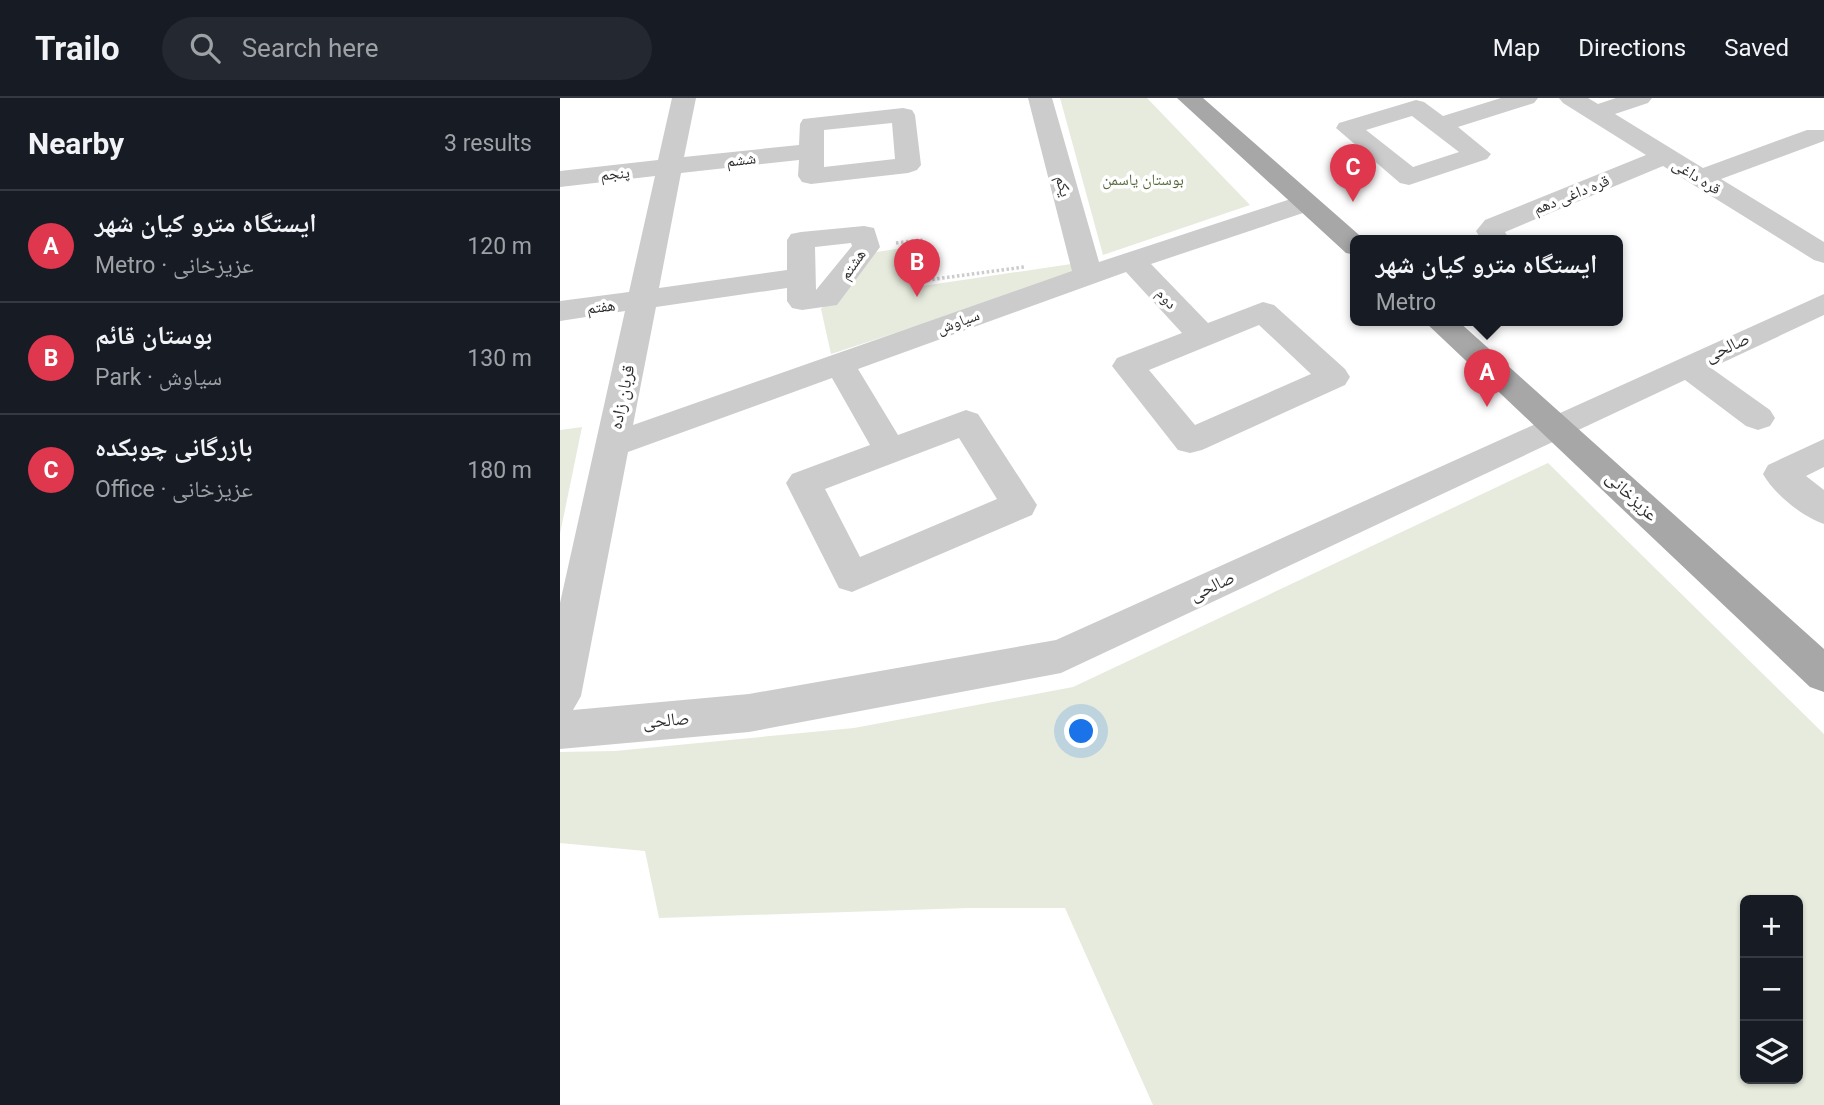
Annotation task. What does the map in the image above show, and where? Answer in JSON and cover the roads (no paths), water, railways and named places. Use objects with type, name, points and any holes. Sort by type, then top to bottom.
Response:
[{"type":"main road","points":[[1189,98],[1350,242]]},
{"type":"main road","name":"عزیزخانی","points":[[1445,326],[1557,426],[1824,674]]},
{"type":"street","name":"قربان زاده","points":[[560,696],[684,98]]},
{"type":"street","name":"یکم","points":[[1040,98],[1086,267]]},
{"type":"street","points":[[1439,125],[1527,98]]},
{"type":"street","name":"قره داغی","points":[[1571,98],[1824,254]]},
{"type":"street","points":[[1595,113],[1640,98]]},
{"type":"street","points":[[1700,178],[1816,135]]},
{"type":"street","name":"ششم","points":[[669,167],[812,151]]},
{"type":"street","name":"قره داغی دهم","points":[[1492,235],[1490,231],[1495,226],[1665,156]]},
{"type":"street","name":"پنجم","points":[[560,179],[669,167]]},
{"type":"street","name":"سیاوش","points":[[612,445],[840,364],[1086,267],[1131,260],[1306,203]]},
{"type":"street","name":"هشتم","points":[[864,234],[866,247],[827,298],[802,301],[802,277],[801,240],[864,234]]},
{"type":"street","name":"دوم","points":[[1131,260],[1202,336]]},
{"type":"street","points":[[642,300],[802,277]]},
{"type":"street","name":"هفتم","points":[[560,311],[642,300]]},
{"type":"street","name":"صالحی","points":[[560,730],[749,713],[1060,656],[1824,303]]},
{"type":"street","points":[[1263,312],[1334,377],[1190,441],[1128,366],[1202,336],[1263,312]]},
{"type":"street","points":[[840,364],[890,451]]},
{"type":"street","points":[[1687,366],[1758,418]]},
{"type":"street","points":[[966,422],[1019,505],[852,577],[804,483],[890,451],[966,422]]},
{"type":"street","points":[[1824,452],[1780,474],[1824,510]]},
{"type":"place","name":"بازرگانی چوبکده","points":[[1353,202]]},
{"type":"place","name":"بوستان قائم","points":[[917,297]]},
{"type":"place","name":"ایستگاه مترو کیان شهر","points":[[1487,407]]},
{"type":"park label","name":"بوستان یاسمن","points":[[1143,179]]}]
